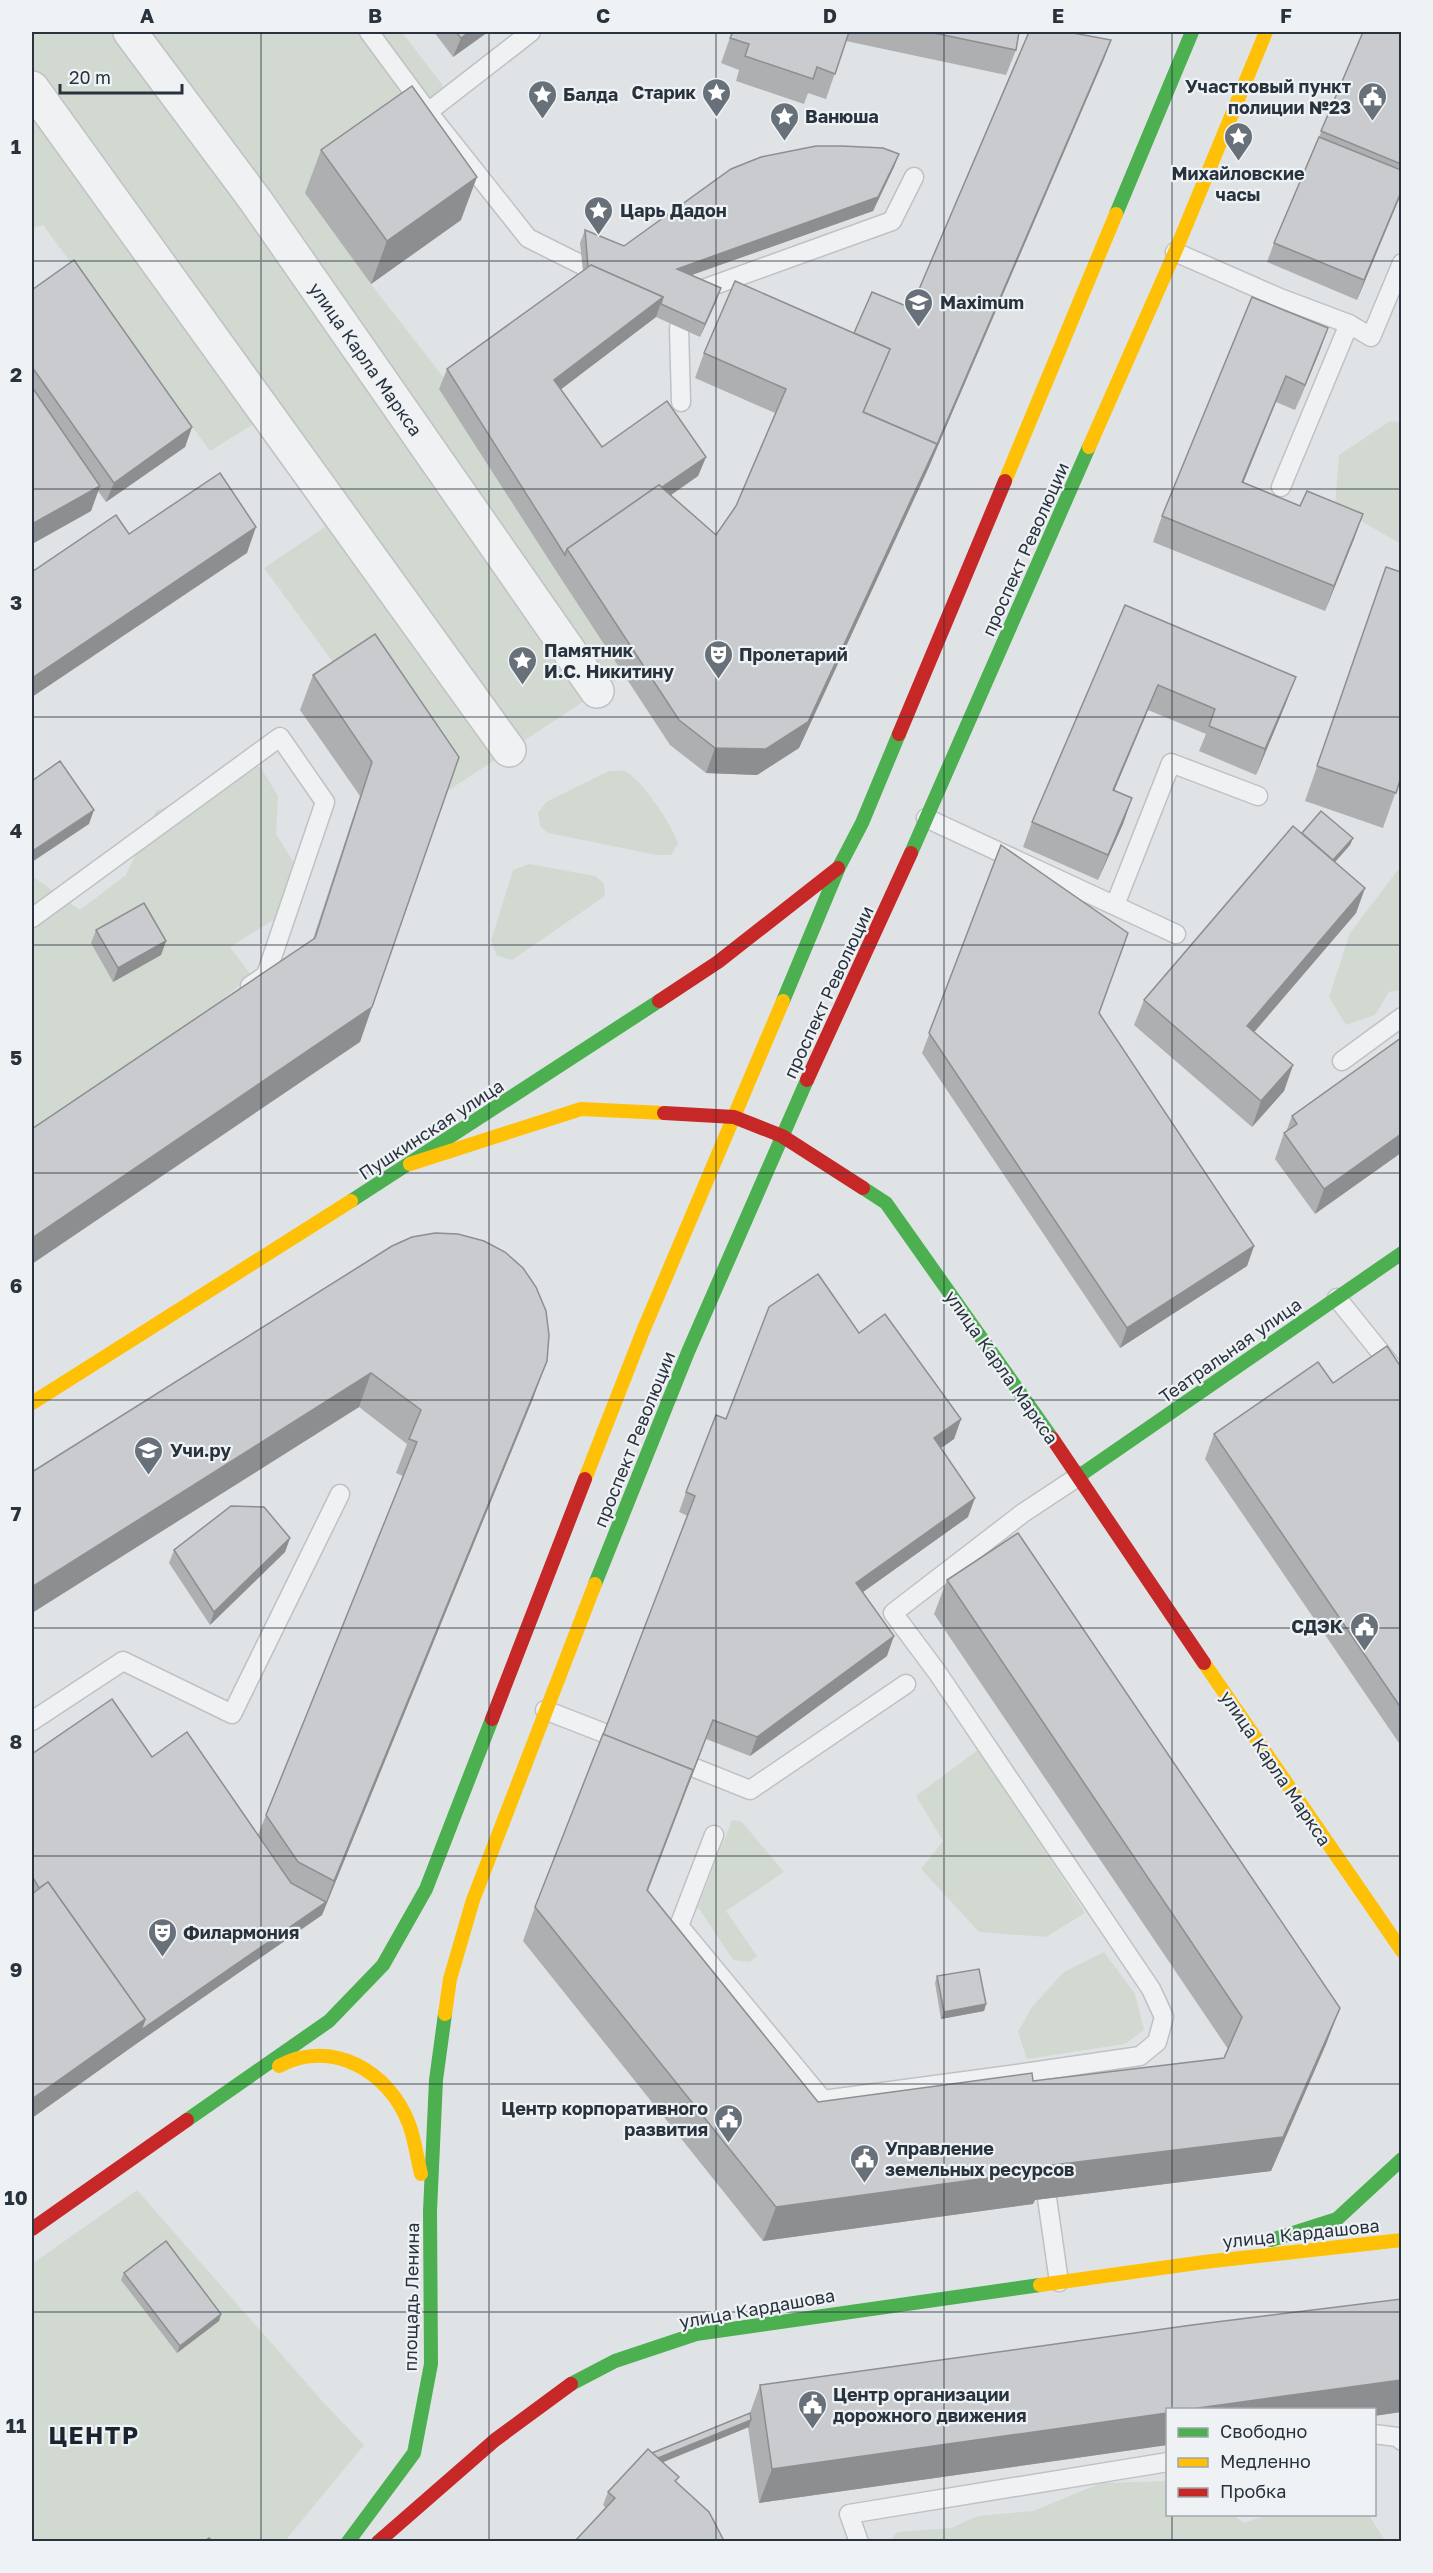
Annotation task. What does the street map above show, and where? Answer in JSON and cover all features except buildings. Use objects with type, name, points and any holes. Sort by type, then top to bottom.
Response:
[{"type":"main road","name":"проспект Революции","points":[[383,1965],[426,1889],[644,1331],[839,867],[862,823],[1192,32]]},
{"type":"main road","name":"проспект Революции","points":[[450,1979],[473,1900],[545,1710],[688,1352],[782,1136],[926,818],[1174,252],[1266,32]]},
{"type":"main road","name":"Пушкинская улица","points":[[32,1403],[410,1164],[718,962],[839,867]]},
{"type":"main road","name":"улица Карла Маркса","points":[[410,1164],[580,1109],[734,1117],[782,1136],[886,1203],[1080,1476],[1219,1686],[1401,1951]]},
{"type":"main road","name":"Театральная улица","points":[[1080,1476],[1401,1253]]},
{"type":"main road","name":"площадь Ленина","points":[[32,2229],[329,2021],[383,1965]]},
{"type":"main road","name":"площадь Ленина","points":[[348,2541],[414,2453],[431,2364],[430,2211],[436,2080],[450,1979]]},
{"type":"main road","name":"площадь Ленина","points":[[237,2085],[300,2057],[333,2055],[361,2065],[389,2087],[409,2123],[430,2211]]},
{"type":"main road","name":"улица Кардашова","points":[[1204,2262],[1337,2219],[1401,2159]]},
{"type":"main road","name":"улица Кардашова","points":[[378,2541],[508,2431],[570,2384],[637,2352],[696,2334],[1204,2262],[1401,2240]]},
{"type":"street","name":"улица Карла Маркса","points":[[130,32],[256,201],[597,691]]},
{"type":"street","points":[[32,88],[509,750]]},
{"type":"lane","points":[[369,32],[428,112],[528,238],[582,265]]},
{"type":"lane","points":[[428,112],[531,32]]},
{"type":"lane","points":[[695,292],[892,221],[914,177]]},
{"type":"lane","points":[[1174,252],[1280,298],[1349,324],[1371,337],[1401,263]]},
{"type":"lane","points":[[1281,487],[1349,324]]},
{"type":"lane","points":[[679,328],[681,402]]},
{"type":"lane","points":[[32,918],[280,737],[325,802],[266,975],[237,995]]},
{"type":"lane","points":[[1114,905],[1171,763],[1258,796]]},
{"type":"lane","points":[[926,818],[1176,934]]},
{"type":"lane","points":[[1342,1061],[1401,1017]]},
{"type":"lane","points":[[1337,1298],[1401,1379]]},
{"type":"lane","points":[[714,1835],[679,1926],[823,2100],[1140,2056],[1157,2042],[1164,2017],[1140,1971],[937,1672],[893,1613],[1023,1513],[1080,1476]]},
{"type":"lane","points":[[32,1721],[123,1661],[232,1714],[340,1494]]},
{"type":"lane","points":[[695,1768],[750,1790],[906,1684]]},
{"type":"lane","points":[[545,1710],[604,1733]]},
{"type":"lane","points":[[1031,2072],[1035,2103]]},
{"type":"lane","points":[[1047,2198],[1059,2282]]},
{"type":"lane","points":[[1376,2434],[1397,2437],[1401,2440]]},
{"type":"lane","points":[[859,2541],[849,2514],[1166,2462]]},
{"type":"shaded area","points":[[32,32],[402,32],[447,91],[306,193],[371,284],[448,383],[558,574],[624,675],[446,792],[335,665],[264,568],[325,527],[255,423],[210,451],[43,225],[32,228]]},
{"type":"shaded area","points":[[1390,421],[1401,422],[1401,544],[1335,506],[1339,455]]},
{"type":"shaded area","points":[[260,766],[278,796],[276,834],[298,869],[292,913],[270,922],[230,947],[251,975],[171,1044],[32,1138],[32,876],[80,910],[126,875],[156,811]]},
{"type":"shaded area","points":[[609,771],[622,771],[631,775],[656,803],[678,844],[671,855],[657,855],[548,833],[540,826],[538,813],[546,802]]},
{"type":"shaded area","points":[[529,864],[595,876],[604,883],[605,896],[512,960],[497,956],[491,941],[513,870]]},
{"type":"shaded area","points":[[1401,866],[1401,990],[1389,992],[1375,1015],[1346,1025],[1329,997],[1350,933]]},
{"type":"shaded area","points":[[979,1749],[1085,1913],[1046,1937],[979,1932],[921,1869],[943,1841],[916,1796]]},
{"type":"shaded area","points":[[732,1820],[742,1822],[784,1872],[726,1911],[757,1956],[750,1962],[733,1960],[698,1907]]},
{"type":"shaded area","points":[[1104,1952],[1135,1994],[1144,2030],[1125,2044],[1027,2059],[1018,2032],[1032,2007],[1064,1972]]},
{"type":"shaded area","points":[[137,2190],[324,2403],[364,2445],[285,2541],[32,2541],[32,2264]]},
{"type":"shaded area","points":[[1166,2481],[1166,2516],[1234,2516],[1245,2523],[1263,2516],[1370,2516],[1385,2541],[890,2541],[897,2532],[951,2528],[978,2516],[1033,2511],[1101,2483]]},
{"type":"traffic: fast","points":[[1116,214],[1192,32]]},
{"type":"traffic: fast","points":[[911,853],[1089,447]]},
{"type":"traffic: fast","points":[[783,1001],[839,867],[862,823],[899,734]]},
{"type":"traffic: fast","points":[[351,1201],[659,1001]]},
{"type":"traffic: fast","points":[[595,1584],[688,1352],[807,1080]]},
{"type":"traffic: fast","points":[[863,1188],[886,1203],[1052,1438]]},
{"type":"traffic: fast","points":[[1079,1476],[1402,1253]]},
{"type":"traffic: fast","points":[[187,2120],[329,2021],[383,1965],[426,1889],[492,1719]]},
{"type":"traffic: fast","points":[[348,2542],[414,2453],[431,2364],[430,2211],[436,2080],[445,2014]]},
{"type":"traffic: fast","points":[[1271,2240],[1337,2219],[1402,2159]]},
{"type":"traffic: fast","points":[[571,2384],[615,2361],[696,2334],[1040,2285]]},
{"type":"traffic: slow","points":[[1089,447],[1175,252],[1266,32]]},
{"type":"traffic: slow","points":[[1005,481],[1116,214]]},
{"type":"traffic: slow","points":[[585,1479],[643,1331],[783,1001]]},
{"type":"traffic: slow","points":[[410,1164],[581,1109],[664,1113]]},
{"type":"traffic: slow","points":[[32,1403],[351,1201]]},
{"type":"traffic: slow","points":[[445,2014],[450,1979],[473,1900],[595,1584]]},
{"type":"traffic: slow","points":[[1204,1663],[1402,1951]]},
{"type":"traffic: slow","points":[[279,2066],[299,2058],[319,2056],[338,2058],[373,2075],[400,2105],[409,2124],[421,2174]]},
{"type":"traffic: slow","points":[[1040,2285],[1204,2262],[1402,2240]]},
{"type":"traffic: jam","points":[[899,734],[1005,481]]},
{"type":"traffic: jam","points":[[807,1080],[911,853]]},
{"type":"traffic: jam","points":[[659,1001],[718,962],[838,868]]},
{"type":"traffic: jam","points":[[664,1113],[734,1117],[782,1136],[863,1188]]},
{"type":"traffic: jam","points":[[1052,1438],[1204,1663]]},
{"type":"traffic: jam","points":[[492,1719],[585,1479]]},
{"type":"traffic: jam","points":[[32,2229],[187,2120]]},
{"type":"traffic: jam","points":[[378,2542],[495,2440],[571,2384]]},
{"type":"place","name":"Старик","points":[[717,118]]},
{"type":"place","name":"Балда","points":[[542,120]]},
{"type":"place","name":"Участковый пункт полиции №23","points":[[1372,122]]},
{"type":"place","name":"Ванюша","points":[[784,142]]},
{"type":"place","name":"Михайловские часы","points":[[1238,162]]},
{"type":"place","name":"Царь Дадон","points":[[599,236]]},
{"type":"place","name":"Maximum","points":[[919,328]]},
{"type":"place","name":"Пролетарий","points":[[718,680]]},
{"type":"place","name":"Памятник И.С. Никитину","points":[[523,686]]},
{"type":"place","name":"Учи.ру","points":[[149,1476]]},
{"type":"place","name":"СДЭК","points":[[1364,1652]]},
{"type":"place","name":"Филармония","points":[[162,1958]]},
{"type":"place","name":"Центр корпоративного развития","points":[[729,2144]]},
{"type":"place","name":"Управление земельных ресурсов","points":[[864,2184]]},
{"type":"place","name":"Центр организации дорожного движения","points":[[812,2430]]},
{"type":"district","name":"ЦЕНТР","points":[[94,2434]]}]
